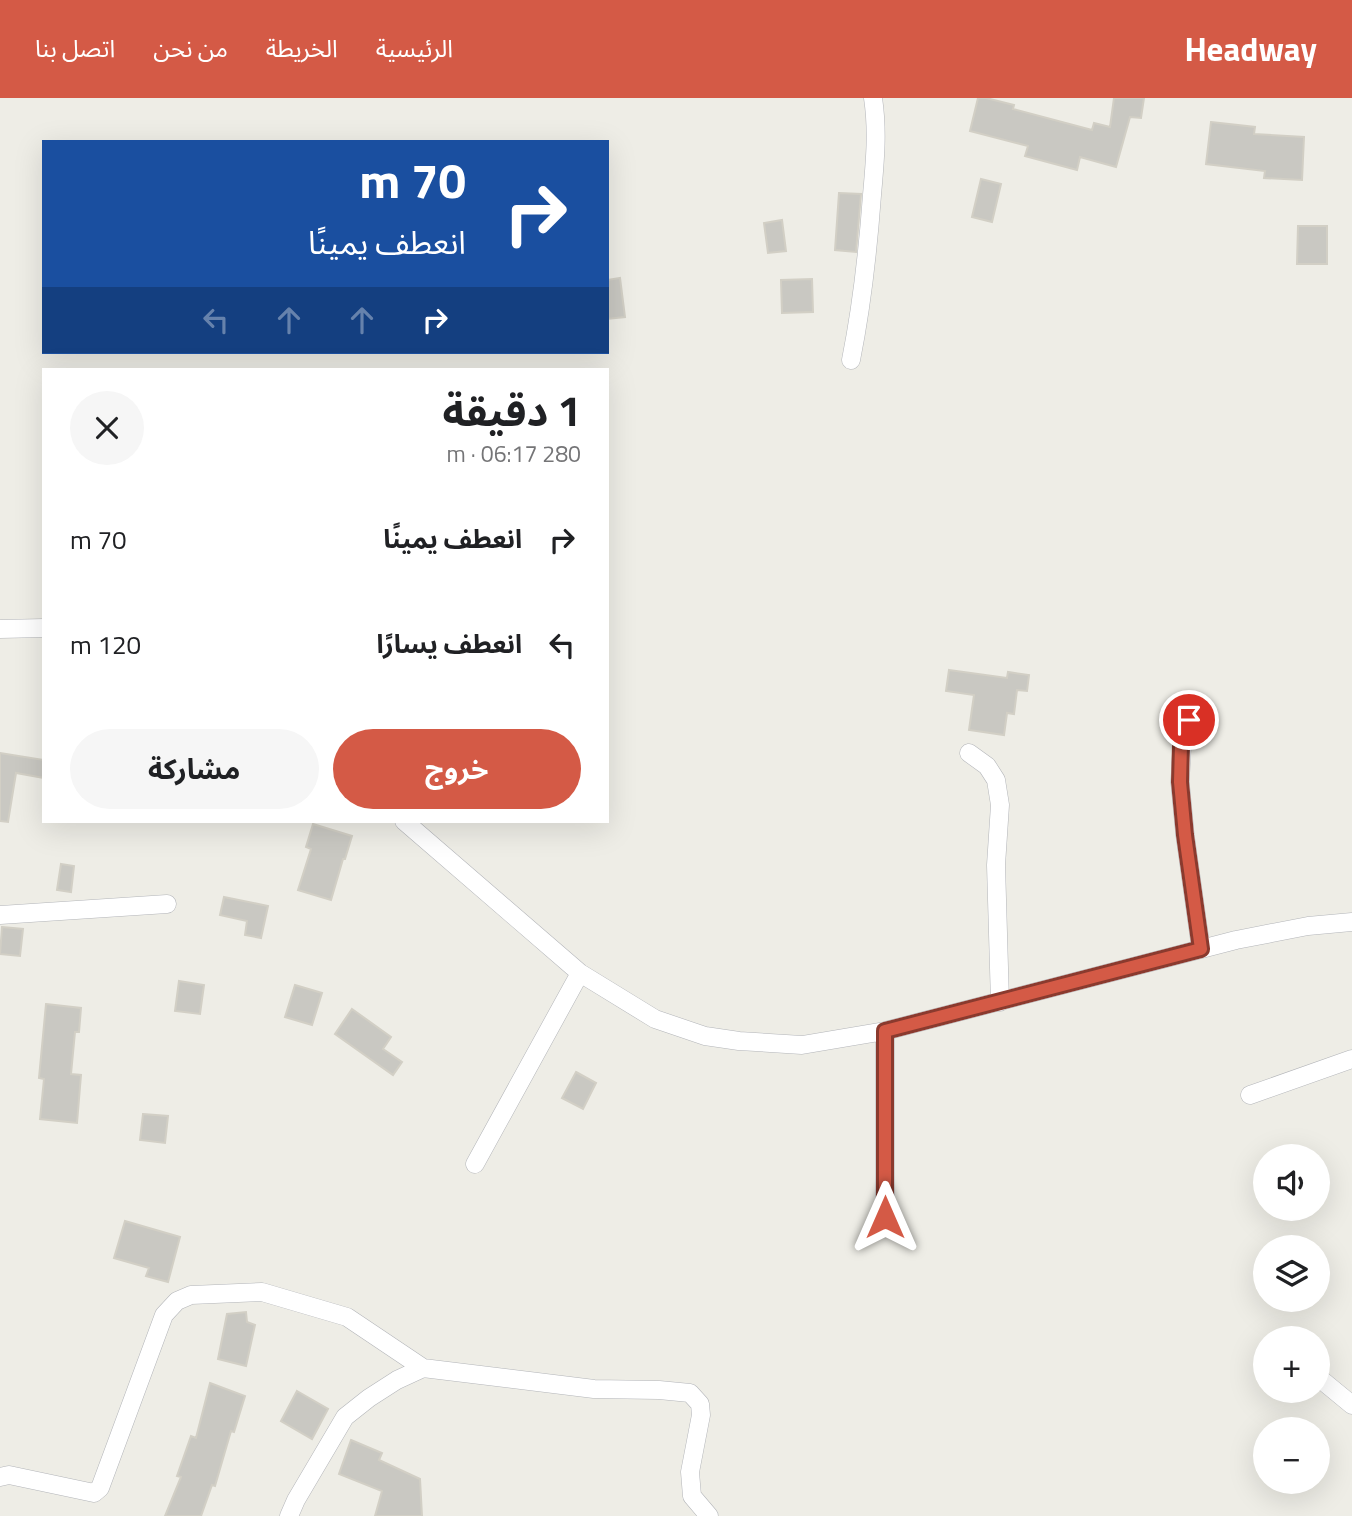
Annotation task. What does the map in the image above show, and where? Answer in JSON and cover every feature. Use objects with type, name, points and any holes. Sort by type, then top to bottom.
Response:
[{"type":"street","points":[[850,360],[857,329],[870,231],[877,128],[873,98]]},
{"type":"street","points":[[0,629],[42,628]]},
{"type":"street","points":[[1189,720],[1181,745],[1180,782],[1201,949]]},
{"type":"street","points":[[969,752],[987,766],[996,780],[1000,806],[996,865],[1000,1002]]},
{"type":"street","points":[[406,823],[580,973],[655,1019],[705,1036],[739,1041],[802,1045],[885,1031],[1201,949],[1308,926],[1352,922]]},
{"type":"street","points":[[0,915],[167,904]]},
{"type":"street","points":[[475,1164],[580,973]]},
{"type":"street","points":[[885,1031],[885,1217]]},
{"type":"street","points":[[1250,1095],[1352,1059]]},
{"type":"street","points":[[0,1477],[9,1475],[94,1493],[100,1488],[163,1315],[177,1301],[191,1295],[262,1292],[346,1317],[423,1368],[594,1389],[690,1393],[700,1404],[701,1415],[690,1472],[692,1496],[709,1516]]},
{"type":"street","points":[[289,1516],[345,1417],[397,1380],[423,1368]]},
{"type":"street","points":[[1330,1387],[1352,1405]]},
{"type":"building","points":[[978,98],[1014,105],[1013,109],[1092,130],[1094,123],[1110,127],[1114,98],[1144,98],[1141,118],[1130,117],[1116,167],[1080,157],[1077,170],[1025,156],[1028,146],[970,131]]},
{"type":"building","points":[[1211,122],[1255,127],[1254,134],[1304,137],[1302,180],[1264,178],[1265,171],[1206,164]]},
{"type":"building","points":[[981,179],[1001,184],[992,222],[972,217]]},
{"type":"building","points":[[839,193],[861,194],[856,252],[835,250]]},
{"type":"building","points":[[782,220],[786,251],[768,253],[764,223]]},
{"type":"building","points":[[1298,226],[1327,226],[1327,264],[1297,264]]},
{"type":"building","points":[[620,278],[625,317],[609,319],[609,280]]},
{"type":"building","points":[[812,279],[813,312],[782,313],[781,280]]},
{"type":"building","points":[[949,670],[1007,678],[1008,672],[1029,675],[1027,691],[1017,690],[1014,714],[1007,713],[1004,735],[969,730],[974,695],[946,691]]},
{"type":"building","points":[[0,753],[42,760],[42,778],[16,773],[8,822],[0,821]]},
{"type":"building","points":[[313,824],[352,836],[331,900],[298,890],[311,849],[306,847]]},
{"type":"building","points":[[61,864],[74,866],[71,892],[57,890]]},
{"type":"building","points":[[224,897],[268,906],[261,938],[245,935],[247,921],[220,915]]},
{"type":"building","points":[[2,927],[23,929],[20,956],[0,954]]},
{"type":"building","points":[[179,981],[204,985],[200,1014],[175,1011]]},
{"type":"building","points":[[295,985],[322,993],[312,1025],[285,1017]]},
{"type":"building","points":[[46,1004],[81,1008],[79,1032],[75,1032],[71,1074],[81,1075],[77,1123],[40,1119],[44,1079],[39,1078]]},
{"type":"building","points":[[352,1009],[391,1037],[383,1049],[402,1062],[393,1075],[335,1034]]},
{"type":"building","points":[[576,1072],[596,1083],[583,1109],[562,1098]]},
{"type":"building","points":[[143,1114],[168,1116],[165,1143],[140,1140]]},
{"type":"building","points":[[125,1221],[180,1237],[168,1282],[146,1276],[149,1268],[114,1258]]},
{"type":"building","points":[[246,1312],[247,1322],[255,1325],[246,1366],[218,1359],[227,1314]]},
{"type":"building","points":[[210,1383],[245,1396],[234,1432],[231,1431],[215,1486],[212,1485],[201,1516],[165,1516],[181,1477],[177,1476],[191,1436],[196,1438]]},
{"type":"building","points":[[297,1391],[328,1409],[312,1439],[281,1421]]},
{"type":"building","points":[[351,1440],[382,1453],[379,1460],[420,1479],[422,1516],[375,1516],[382,1491],[339,1474]]},
{"type":"route","points":[[885,1217],[885,1031],[1201,949],[1180,782],[1181,745],[1189,720]]}]
